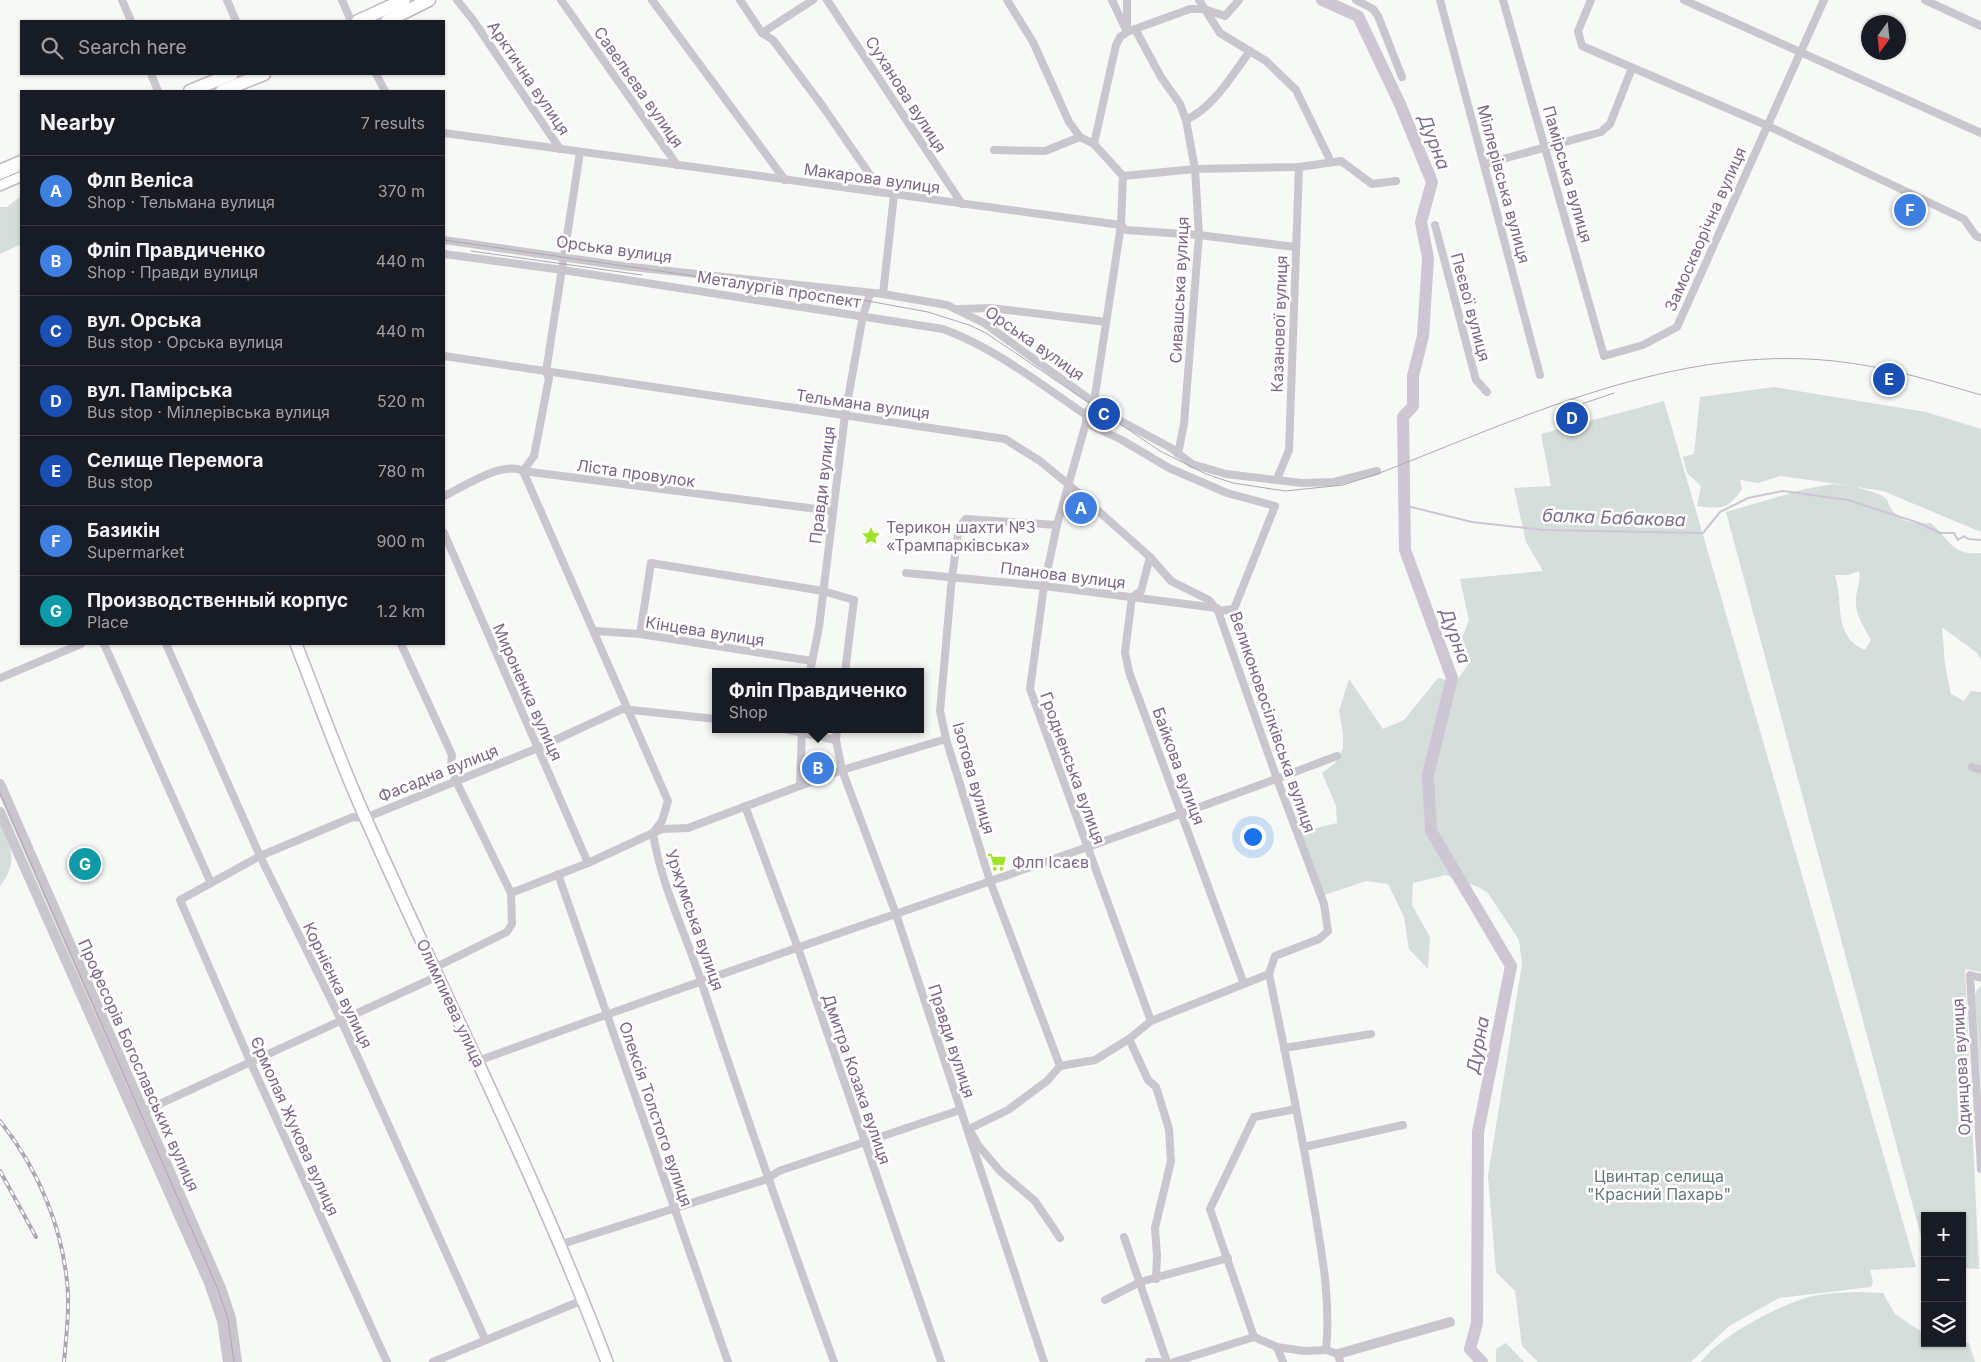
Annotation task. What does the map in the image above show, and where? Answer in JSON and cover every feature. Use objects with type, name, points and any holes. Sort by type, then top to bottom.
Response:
[{"type":"main road","points":[[360,20],[404,0]]},
{"type":"main road","points":[[389,20],[429,0]]},
{"type":"main road","points":[[192,90],[230,75]]},
{"type":"main road","points":[[224,90],[262,75]]},
{"type":"main road","points":[[0,171],[20,162]]},
{"type":"main road","points":[[0,184],[20,174]]},
{"type":"main road","name":"Олимпиева улица","points":[[296,645],[365,818],[478,1061],[583,1300],[607,1362]]},
{"type":"street","points":[[122,0],[131,20]]},
{"type":"street","points":[[227,0],[236,20]]},
{"type":"street","points":[[342,0],[351,20]]},
{"type":"street","name":"Арктична вулиця","points":[[457,0],[473,20],[560,148]]},
{"type":"street","name":"Савельєва вулиця","points":[[561,0],[677,165]]},
{"type":"street","points":[[652,0],[785,180]]},
{"type":"street","points":[[740,0],[762,33],[772,40],[821,104],[873,179],[876,192]]},
{"type":"street","points":[[762,33],[812,0]]},
{"type":"street","name":"Суханова вулиця","points":[[827,0],[962,204]]},
{"type":"street","points":[[1007,0],[1033,42],[1069,122],[1080,137],[1094,144],[1123,176],[1195,169],[1299,167],[1341,161],[1372,184],[1396,181]]},
{"type":"street","points":[[1112,0],[1127,32]]},
{"type":"street","points":[[1127,0],[1127,32]]},
{"type":"street","points":[[1199,0],[1220,33],[1278,71],[1296,90],[1331,162]]},
{"type":"street","points":[[1094,144],[1116,44],[1120,37],[1127,32],[1190,9],[1204,9],[1225,16],[1239,0]]},
{"type":"street","points":[[1356,0],[1373,9],[1378,16],[1402,77]]},
{"type":"street","name":"Міллерівська вулиця","points":[[1440,0],[1540,375]]},
{"type":"street","name":"Памірська вулиця","points":[[1504,0],[1604,356]]},
{"type":"street","points":[[1591,0],[1578,31],[1582,46],[1766,126],[1964,219],[1976,236],[1981,238]]},
{"type":"street","points":[[1684,0],[1800,50],[1981,133]]},
{"type":"street","name":"Замоскворічна вулиця","points":[[1604,356],[1643,345],[1677,328],[1824,0]]},
{"type":"street","points":[[1925,0],[1981,26]]},
{"type":"street","name":"Сивашська вулиця","points":[[1135,29],[1161,76],[1180,104],[1186,120],[1195,169],[1199,235],[1184,424],[1178,454]]},
{"type":"street","points":[[1186,120],[1197,115],[1212,100],[1250,51]]},
{"type":"street","points":[[1485,164],[1601,132],[1610,124],[1632,68]]},
{"type":"street","points":[[151,75],[158,90]]},
{"type":"street","points":[[377,75],[384,90]]},
{"type":"street","name":"Макарова вулиця","points":[[445,133],[1120,225],[1126,230],[1199,235],[1295,247]]},
{"type":"street","points":[[994,150],[1045,151],[1080,137]]},
{"type":"street","points":[[523,471],[534,456],[549,378],[546,372],[566,256],[580,152]]},
{"type":"street","name":"Казанової вулиця","points":[[1278,479],[1289,450],[1299,167]]},
{"type":"street","name":"Орська вулиця","points":[[1094,402],[1120,225],[1123,176]]},
{"type":"street","points":[[883,294],[894,195]]},
{"type":"street","name":"Пеєвої вулиця","points":[[1435,225],[1476,380],[1487,392]]},
{"type":"street","name":"Орська вулиця","points":[[445,240],[566,256],[623,266],[883,294],[947,305],[959,309],[1017,344],[1094,402],[1171,448],[1192,464],[1207,469],[1253,478],[1278,479],[1302,483],[1334,482],[1376,471]]},
{"type":"street","name":"Металургів проспект","points":[[445,254],[863,315],[943,329],[966,338],[1086,419],[1168,468],[1227,493],[1275,506]]},
{"type":"street","name":"Правди вулиця","points":[[811,668],[819,627],[844,415],[863,315],[870,294]]},
{"type":"street","name":"Орська вулиця","points":[[959,309],[990,308],[1106,322]]},
{"type":"street","name":"Тельмана вулиця","points":[[445,356],[1005,439],[1040,461],[1068,484],[1150,557],[1172,581],[1209,600],[1217,609]]},
{"type":"street","name":"Гродненська вулиця","points":[[1094,402],[1086,419],[1057,525],[1044,586],[1030,689],[1151,1021]]},
{"type":"street","name":"Ліста провулок","points":[[445,496],[498,470],[512,466],[523,471],[832,511]]},
{"type":"street","name":"Уржумська вулиця","points":[[523,471],[595,631],[668,801],[662,821],[653,833],[657,858],[701,980],[767,1180],[834,1362]]},
{"type":"street","name":"Великоновосілківська вулиця","points":[[1269,974],[1276,956],[1319,939],[1328,931],[1324,904],[1277,779],[1217,609],[1234,608],[1275,506]]},
{"type":"street","name":"Ізотова вулиця","points":[[1057,525],[966,519],[959,527],[952,577],[940,711],[946,739],[990,881],[1060,1066]]},
{"type":"street","name":"Мироненка вулиця","points":[[445,535],[588,863]]},
{"type":"street","name":"Байкова вулиця","points":[[1150,557],[1141,592],[1132,597],[1125,652],[1129,672],[1244,984]]},
{"type":"street","points":[[640,634],[651,563],[823,592],[854,600],[846,668]]},
{"type":"street","name":"Планова вулиця","points":[[906,573],[1044,586],[1217,609]]},
{"type":"street","name":"Кінцева вулиця","points":[[595,631],[640,634],[812,661]]},
{"type":"street","points":[[0,678],[79,645]]},
{"type":"street","points":[[104,645],[211,884]]},
{"type":"street","name":"Корнієнка вулиця","points":[[166,645],[260,856],[341,1020],[485,1339]]},
{"type":"street","points":[[138,1114],[341,1020],[436,972],[507,932],[512,924],[511,893],[456,781],[451,765],[452,755],[401,645]]},
{"type":"street","name":"Фасадна вулиця","points":[[180,900],[260,856],[353,817],[365,818],[538,748],[622,708],[712,718]]},
{"type":"street","points":[[800,785],[802,733]]},
{"type":"street","points":[[810,733],[836,740]]},
{"type":"street","name":"Правди вулиця","points":[[837,733],[836,740],[842,770],[896,914],[960,1110],[969,1129],[976,1157],[1044,1362]]},
{"type":"street","points":[[511,893],[588,863],[662,829],[688,828],[842,770],[946,739]]},
{"type":"street","points":[[478,1061],[701,980],[990,881],[1337,756]]},
{"type":"street","points":[[1972,767],[1981,770]]},
{"type":"street","name":"Професорів Богославських вулиця","points":[[0,784],[209,1283],[222,1320],[228,1362]]},
{"type":"street","name":"Дмитра Козака вулиця","points":[[745,806],[798,948],[863,1141],[941,1362]]},
{"type":"street","name":"Професорів Богославських вулиця","points":[[0,812],[138,1114],[221,1288],[231,1318],[237,1362]]},
{"type":"street","name":"Олексія Толстого вулиця","points":[[558,874],[728,1362]]},
{"type":"street","name":"Єрмолая Жукова вулиця","points":[[180,900],[250,1061],[387,1362]]},
{"type":"street","points":[[1060,1238],[1035,1201],[1000,1171],[978,1145],[969,1129],[1008,1110],[1047,1081],[1060,1066],[1095,1060],[1151,1021],[1269,974],[1304,1148],[1329,1312],[1326,1350]]},
{"type":"street","name":"Одинцова вулиця","points":[[1981,978],[1970,975],[1981,1169]]},
{"type":"street","points":[[1284,1048],[1371,1034]]},
{"type":"street","points":[[1129,1038],[1148,1080],[1156,1087],[1169,1129],[1171,1161],[1155,1228],[1156,1279]]},
{"type":"street","points":[[1254,1337],[1210,1209],[1254,1117],[1296,1109]]},
{"type":"street","points":[[559,1245],[767,1180],[779,1171],[863,1141],[960,1110]]},
{"type":"street","points":[[1304,1148],[1403,1125]]},
{"type":"street","points":[[1124,1236],[1167,1362]]},
{"type":"street","points":[[1106,1300],[1140,1282],[1228,1258]]},
{"type":"street","points":[[434,1362],[485,1339],[583,1300]]},
{"type":"street","points":[[1174,1362],[1254,1337],[1278,1347],[1304,1351],[1326,1350],[1339,1358],[1450,1322]]},
{"type":"street","points":[[1278,1347],[1283,1362]]},
{"type":"street","points":[[1149,1362],[1160,1362]]},
{"type":"green space","points":[[20,197],[20,244],[0,254],[0,207],[7,207]]},
{"type":"green space","points":[[1774,387],[1926,412],[1981,429],[1981,532],[1883,491],[1857,487],[1877,493],[1883,497],[1887,500],[1891,509],[1904,520],[1914,523],[1931,523],[1957,549],[1963,552],[1981,553],[1981,660],[1977,653],[1942,627],[1945,665],[1951,694],[1964,701],[1971,691],[1981,692],[1981,972],[1965,969],[1979,1269],[1966,1268],[1966,1212],[1921,1212],[1921,1236],[1726,512],[1805,489],[1833,484],[1853,486],[1780,476],[1758,483],[1740,480],[1742,489],[1728,504],[1723,507],[1712,508],[1697,506],[1701,486],[1687,473],[1683,457],[1694,454],[1700,397]],"holes":[[[1859,571],[1856,598],[1857,609],[1860,620],[1871,640],[1865,650],[1855,644],[1843,628],[1835,575],[1848,575]]]},
{"type":"green space","name":"Цвинтар селища \"Красний Пахарь\"","points":[[1664,401],[1916,1267],[1870,1270],[1873,1281],[1871,1287],[1779,1298],[1729,1326],[1691,1362],[1538,1362],[1522,1346],[1515,1291],[1496,1272],[1488,1176],[1522,964],[1519,940],[1488,893],[1478,887],[1446,875],[1413,883],[1412,905],[1430,937],[1428,969],[1409,949],[1404,917],[1388,884],[1366,881],[1324,895],[1300,832],[1337,823],[1336,806],[1322,773],[1335,763],[1343,749],[1343,733],[1339,711],[1349,679],[1383,729],[1404,720],[1438,678],[1456,682],[1469,663],[1456,654],[1469,620],[1460,579],[1543,571],[1526,542],[1514,488],[1551,486],[1541,434]]},
{"type":"green space","points":[[0,824],[8,840],[11,863],[9,871],[0,886]]},
{"type":"green space","points":[[1981,985],[1981,1085],[1975,994]]},
{"type":"green space","points":[[1883,1293],[1895,1314],[1921,1331],[1921,1347],[1966,1347],[1966,1343],[1969,1343],[1975,1362],[1701,1362],[1722,1342],[1752,1322],[1800,1300],[1829,1294]]},
{"type":"green space","points":[[1506,1343],[1524,1362],[1496,1362],[1496,1349]]},
{"type":"waterway","name":"Дурна","points":[[1322,0],[1358,16],[1400,104],[1432,182],[1421,222],[1428,258],[1423,336],[1413,376],[1413,406],[1403,417],[1405,550],[1452,678],[1428,775],[1431,831],[1511,966],[1478,1132],[1477,1323],[1470,1349],[1482,1362]]},
{"type":"waterway","name":"балка Бабакова","points":[[1403,501],[1411,507],[1472,522],[1544,530],[1703,533],[1720,512],[1748,498],[1783,491],[1848,500],[1919,523],[1940,533],[1954,533],[1958,540],[1964,536],[1968,539],[1981,540]]},
{"type":"tram line","points":[[0,180],[20,171]]},
{"type":"tram line","points":[[445,240],[868,301],[928,312],[969,325],[986,333],[1160,451],[1206,474],[1233,483],[1285,491],[1343,485],[1377,474],[1543,409],[1600,390],[1657,375],[1715,364],[1774,359],[1853,363],[1927,379],[1981,395]]},
{"type":"tram line","points":[[471,251],[642,275]]},
{"type":"tram line","points":[[1564,410],[1614,393]]},
{"type":"tram line","points":[[0,793],[217,1287],[228,1319],[234,1362]]},
{"type":"railway","points":[[0,1121],[27,1160],[38,1180],[55,1224],[61,1246],[68,1293],[68,1319],[64,1362]]},
{"type":"railway","points":[[0,1171],[36,1237]]},
{"type":"place","name":"Базикін","points":[[1910,210]]},
{"type":"place","name":"Селище Перемога","points":[[1889,379]]},
{"type":"place","name":"вул. Орська","points":[[1104,414]]},
{"type":"place","name":"вул. Памірська","points":[[1572,418]]},
{"type":"place","name":"Флп Веліса","points":[[1081,508]]},
{"type":"place","name":"Терикон шахти №3 «Трампарківська»","points":[[871,536]]},
{"type":"place","name":"Фліп Правдиченко","points":[[818,768]]},
{"type":"place","name":"Флп Ісаєв","points":[[997,862]]},
{"type":"place","name":"Производственный корпус","points":[[85,864]]}]
